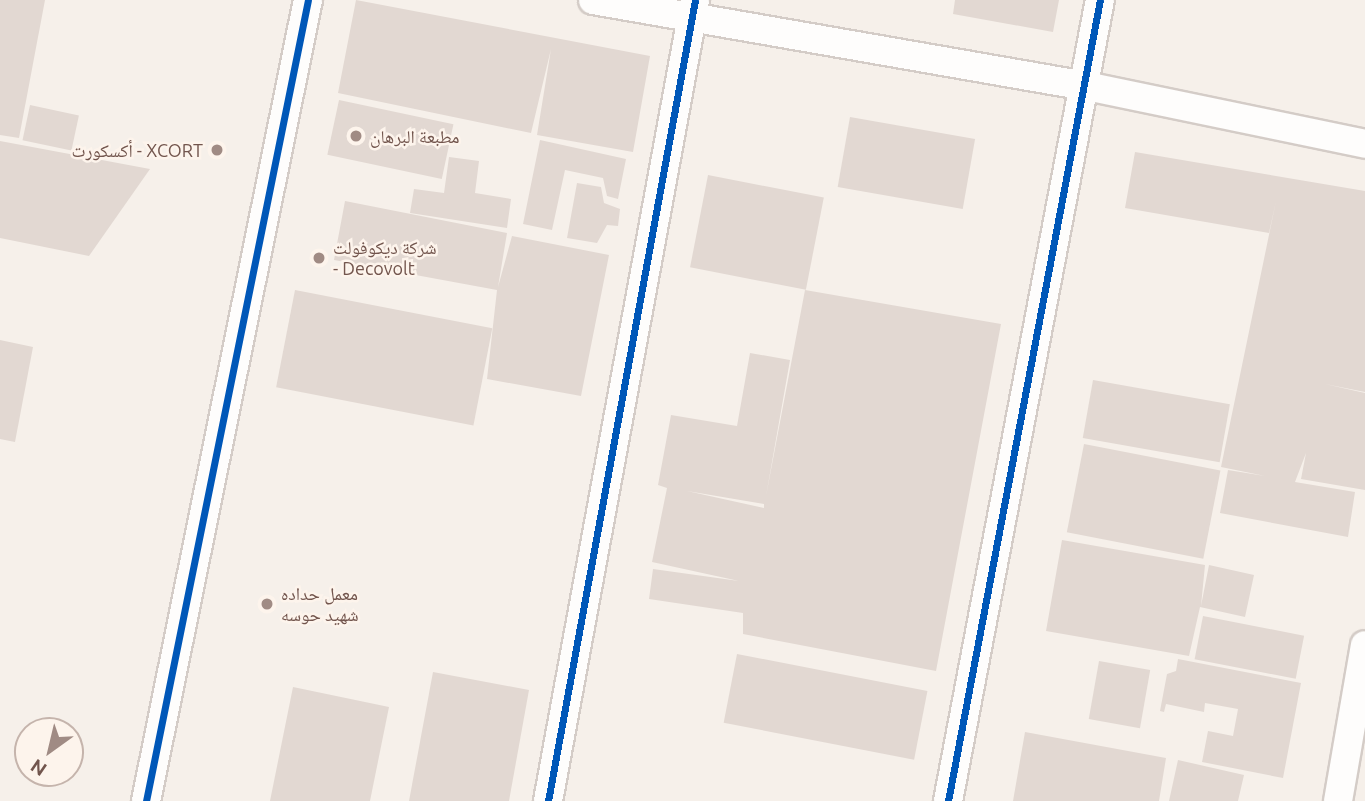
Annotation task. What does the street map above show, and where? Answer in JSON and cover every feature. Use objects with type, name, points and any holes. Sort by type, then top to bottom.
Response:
[{"type":"street","points":[[146,801],[308,0]]},
{"type":"street","points":[[593,0],[693,10],[1086,86],[1365,144]]},
{"type":"street","points":[[948,801],[1086,86],[1100,0]]},
{"type":"street","points":[[548,801],[693,10]]},
{"type":"street","points":[[1338,801],[1365,645]]},
{"type":"building","points":[[0,0],[45,0],[19,138],[0,135]]},
{"type":"building","points":[[356,0],[650,56],[633,152],[537,135],[551,49],[531,133],[338,93]]},
{"type":"building","points":[[955,0],[1059,0],[1053,32],[953,14]]},
{"type":"building","points":[[339,100],[453,124],[442,179],[327,155]]},
{"type":"building","points":[[30,105],[79,115],[71,151],[23,140]]},
{"type":"building","points":[[850,117],[975,139],[963,209],[838,187]]},
{"type":"building","points":[[540,140],[626,159],[618,199],[607,196],[603,178],[565,170],[552,230],[523,224]]},
{"type":"building","points":[[0,141],[150,169],[89,256],[0,238]]},
{"type":"building","points":[[1135,152],[1365,191],[1365,392],[1325,384],[1365,393],[1365,490],[1301,479],[1306,453],[1295,482],[1355,492],[1348,537],[1220,513],[1228,470],[1265,476],[1221,467],[1276,201],[1269,233],[1125,208]]},
{"type":"building","points":[[449,157],[479,161],[475,193],[511,199],[507,228],[410,213],[414,189],[444,193]]},
{"type":"building","points":[[708,175],[824,198],[806,290],[690,267]]},
{"type":"building","points":[[577,183],[601,187],[604,203],[620,209],[618,226],[607,225],[597,243],[567,238]]},
{"type":"building","points":[[345,201],[507,233],[498,287],[512,236],[609,255],[581,396],[487,379],[497,290],[334,260]]},
{"type":"building","points":[[295,290],[492,328],[473,426],[276,387]]},
{"type":"building","points":[[805,290],[1001,324],[936,671],[743,634],[743,613],[649,599],[653,569],[739,581],[652,562],[667,488],[658,485],[671,415],[737,426],[750,353],[790,360],[766,496]],"holes":[[[687,491],[764,504],[764,508]]]},
{"type":"building","points":[[0,340],[33,347],[15,442],[0,439]]},
{"type":"building","points":[[1093,380],[1230,404],[1220,462],[1083,438]]},
{"type":"building","points":[[1084,444],[1220,471],[1203,559],[1067,532]]},
{"type":"building","points":[[1062,540],[1205,565],[1201,606],[1209,565],[1254,575],[1245,617],[1200,607],[1189,656],[1046,631]]},
{"type":"building","points":[[1203,616],[1304,636],[1296,679],[1195,659]]},
{"type":"building","points":[[737,654],[927,691],[914,760],[724,723]]},
{"type":"building","points":[[1178,659],[1301,683],[1283,778],[1202,762],[1208,731],[1233,736],[1238,709],[1205,703],[1204,712],[1166,704],[1164,712],[1160,711],[1167,674],[1176,671]]},
{"type":"building","points":[[1099,661],[1150,670],[1140,728],[1089,719]]},
{"type":"building","points":[[433,672],[529,690],[509,801],[409,801]]},
{"type":"building","points":[[293,687],[389,707],[370,801],[270,801]]},
{"type":"building","points":[[1025,732],[1166,758],[1159,801],[1013,801]]},
{"type":"building","points":[[1178,760],[1244,775],[1238,801],[1169,801]]},
{"type":"cycle path","points":[[146,801],[308,0]]},
{"type":"cycle path","points":[[548,801],[695,0]]},
{"type":"cycle path","points":[[948,801],[1100,0]]},
{"type":"place","name":"مطبعة البرهان","points":[[356,136]]},
{"type":"place","name":"أكسكورت - XCORT","points":[[217,150]]},
{"type":"place","name":"شركة ديكوفولت - Decovolt","points":[[319,258]]},
{"type":"place","name":"معمل حداده شهيد حوسه","points":[[267,604]]}]
